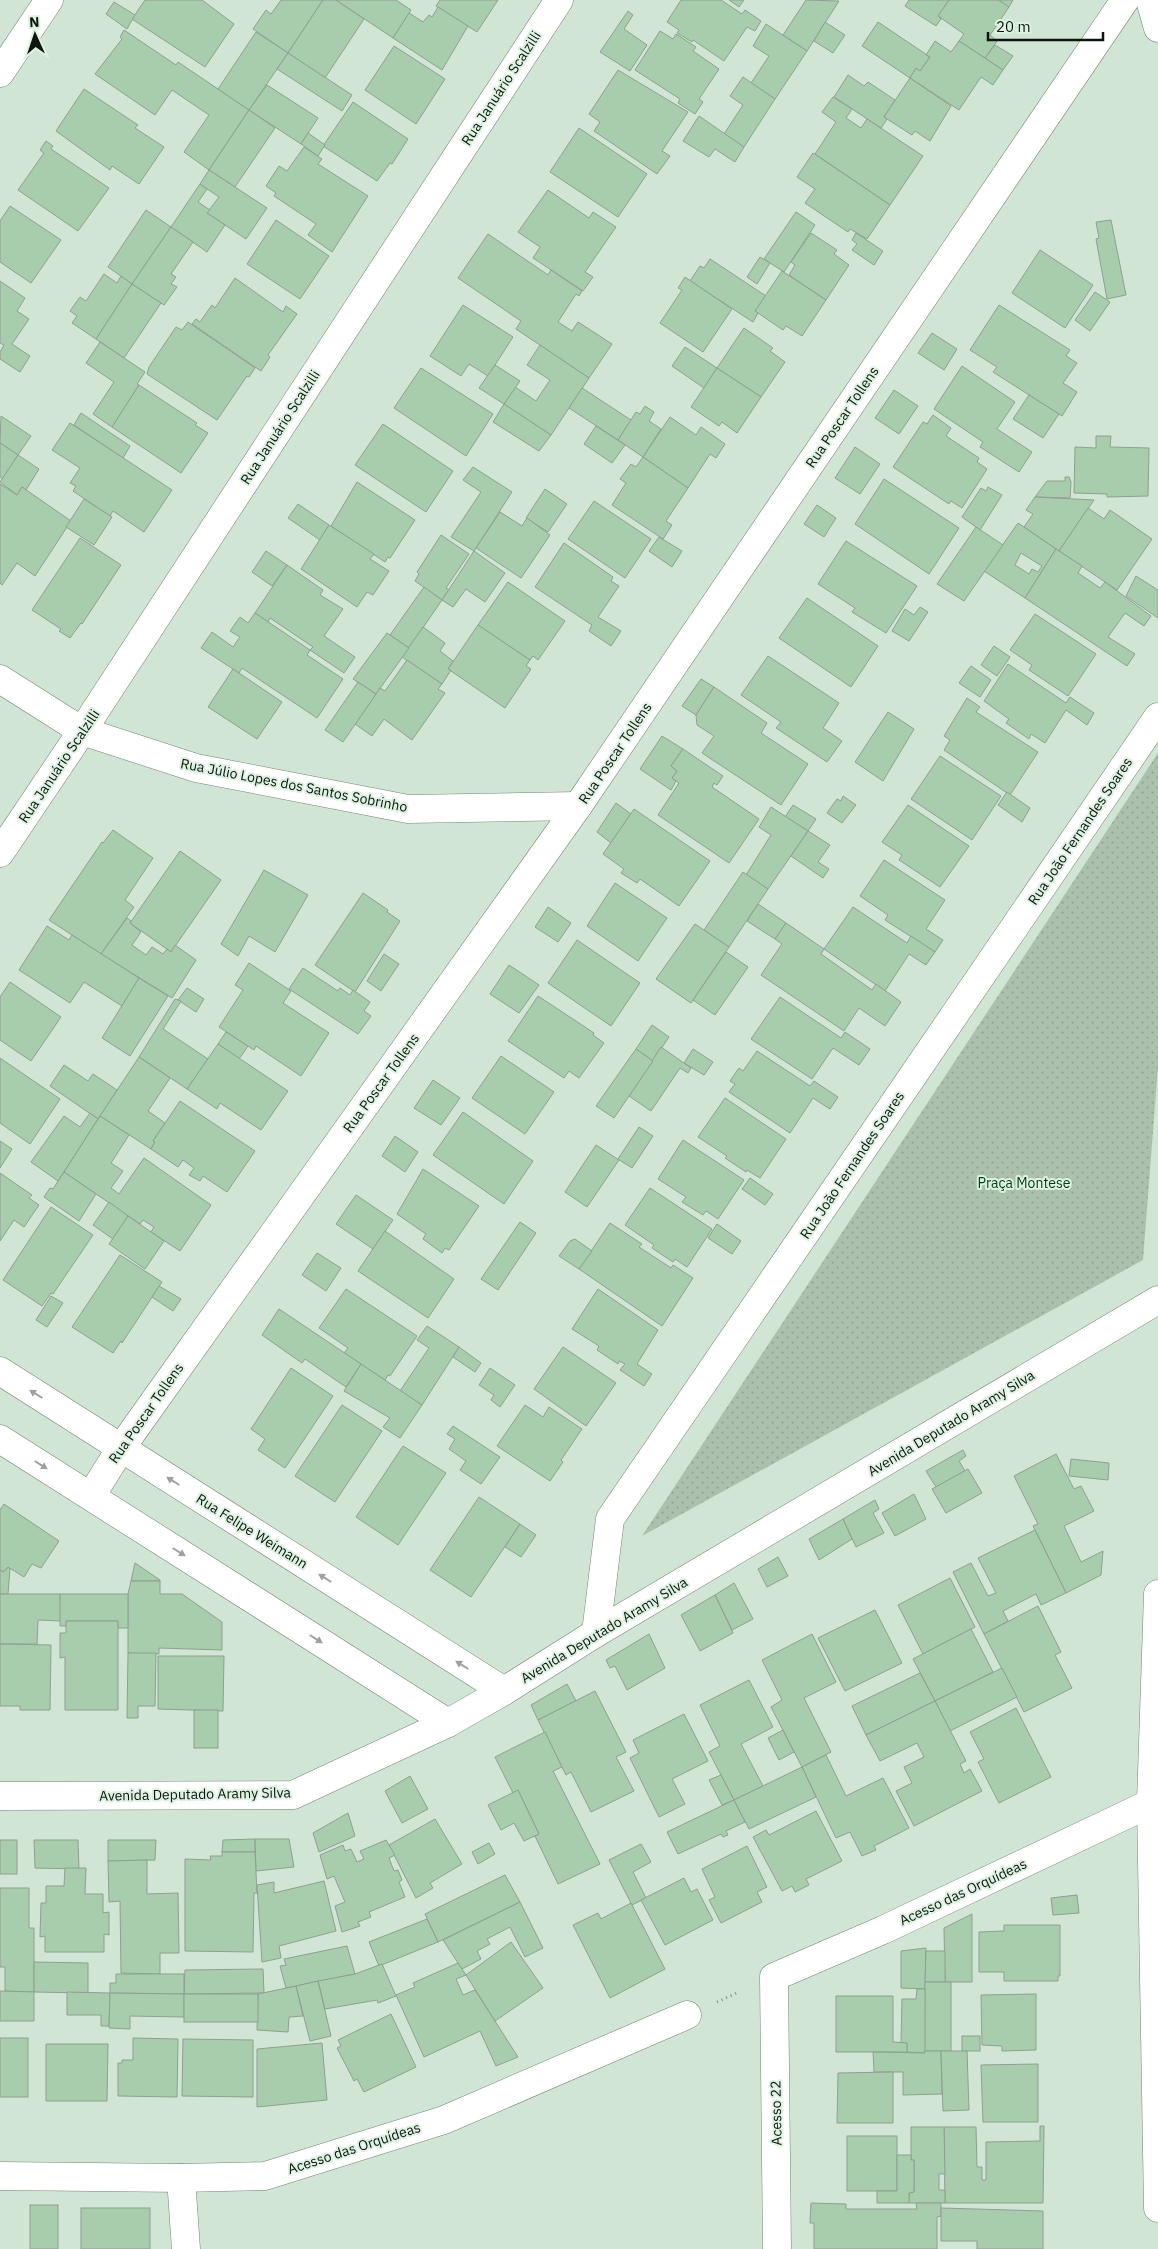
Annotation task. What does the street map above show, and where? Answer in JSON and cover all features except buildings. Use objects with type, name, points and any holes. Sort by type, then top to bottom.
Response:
[{"type":"street","points":[[0,73],[49,0]]},
{"type":"street","name":"Rua Januário Scalzilli","points":[[0,853],[82,731],[559,0]]},
{"type":"street","name":"Rua Poscar Tollens","points":[[91,1496],[120,1448],[578,806],[1125,0]]},
{"type":"street","points":[[1150,0],[1158,28]]},
{"type":"street","name":"Rua Júlio Lopes dos Santos Sobrinho","points":[[0,679],[82,731],[196,768],[408,809],[578,806]]},
{"type":"street","name":"Rua João Fernandes Soares","points":[[596,1633],[610,1519],[1158,717]]},
{"type":"street","name":"Avenida Deputado Aramy Silva","points":[[0,1796],[293,1795],[448,1723],[504,1691],[596,1633],[1158,1300]]},
{"type":"street","name":"Rua Felipe Weimann","points":[[0,1371],[504,1691]]},
{"type":"street","points":[[0,1439],[448,1723]]},
{"type":"street","points":[[1158,1594],[1151,1803],[1158,2208]]},
{"type":"street","name":"Acesso das Orquídeas","points":[[774,1978],[883,1930],[1151,1803]]},
{"type":"street","name":"Acesso 22","points":[[774,1978],[777,2249]]},
{"type":"street","name":"Acesso das Orquídeas","points":[[0,2176],[181,2178],[265,2176],[444,2120],[687,2015]]},
{"type":"street","points":[[181,2178],[186,2249]]},
{"type":"path","points":[[687,2015],[774,1978]]},
{"type":"green space","name":"Praça Montese","points":[[1158,753],[1158,1067],[1143,1260],[642,1536]]}]
